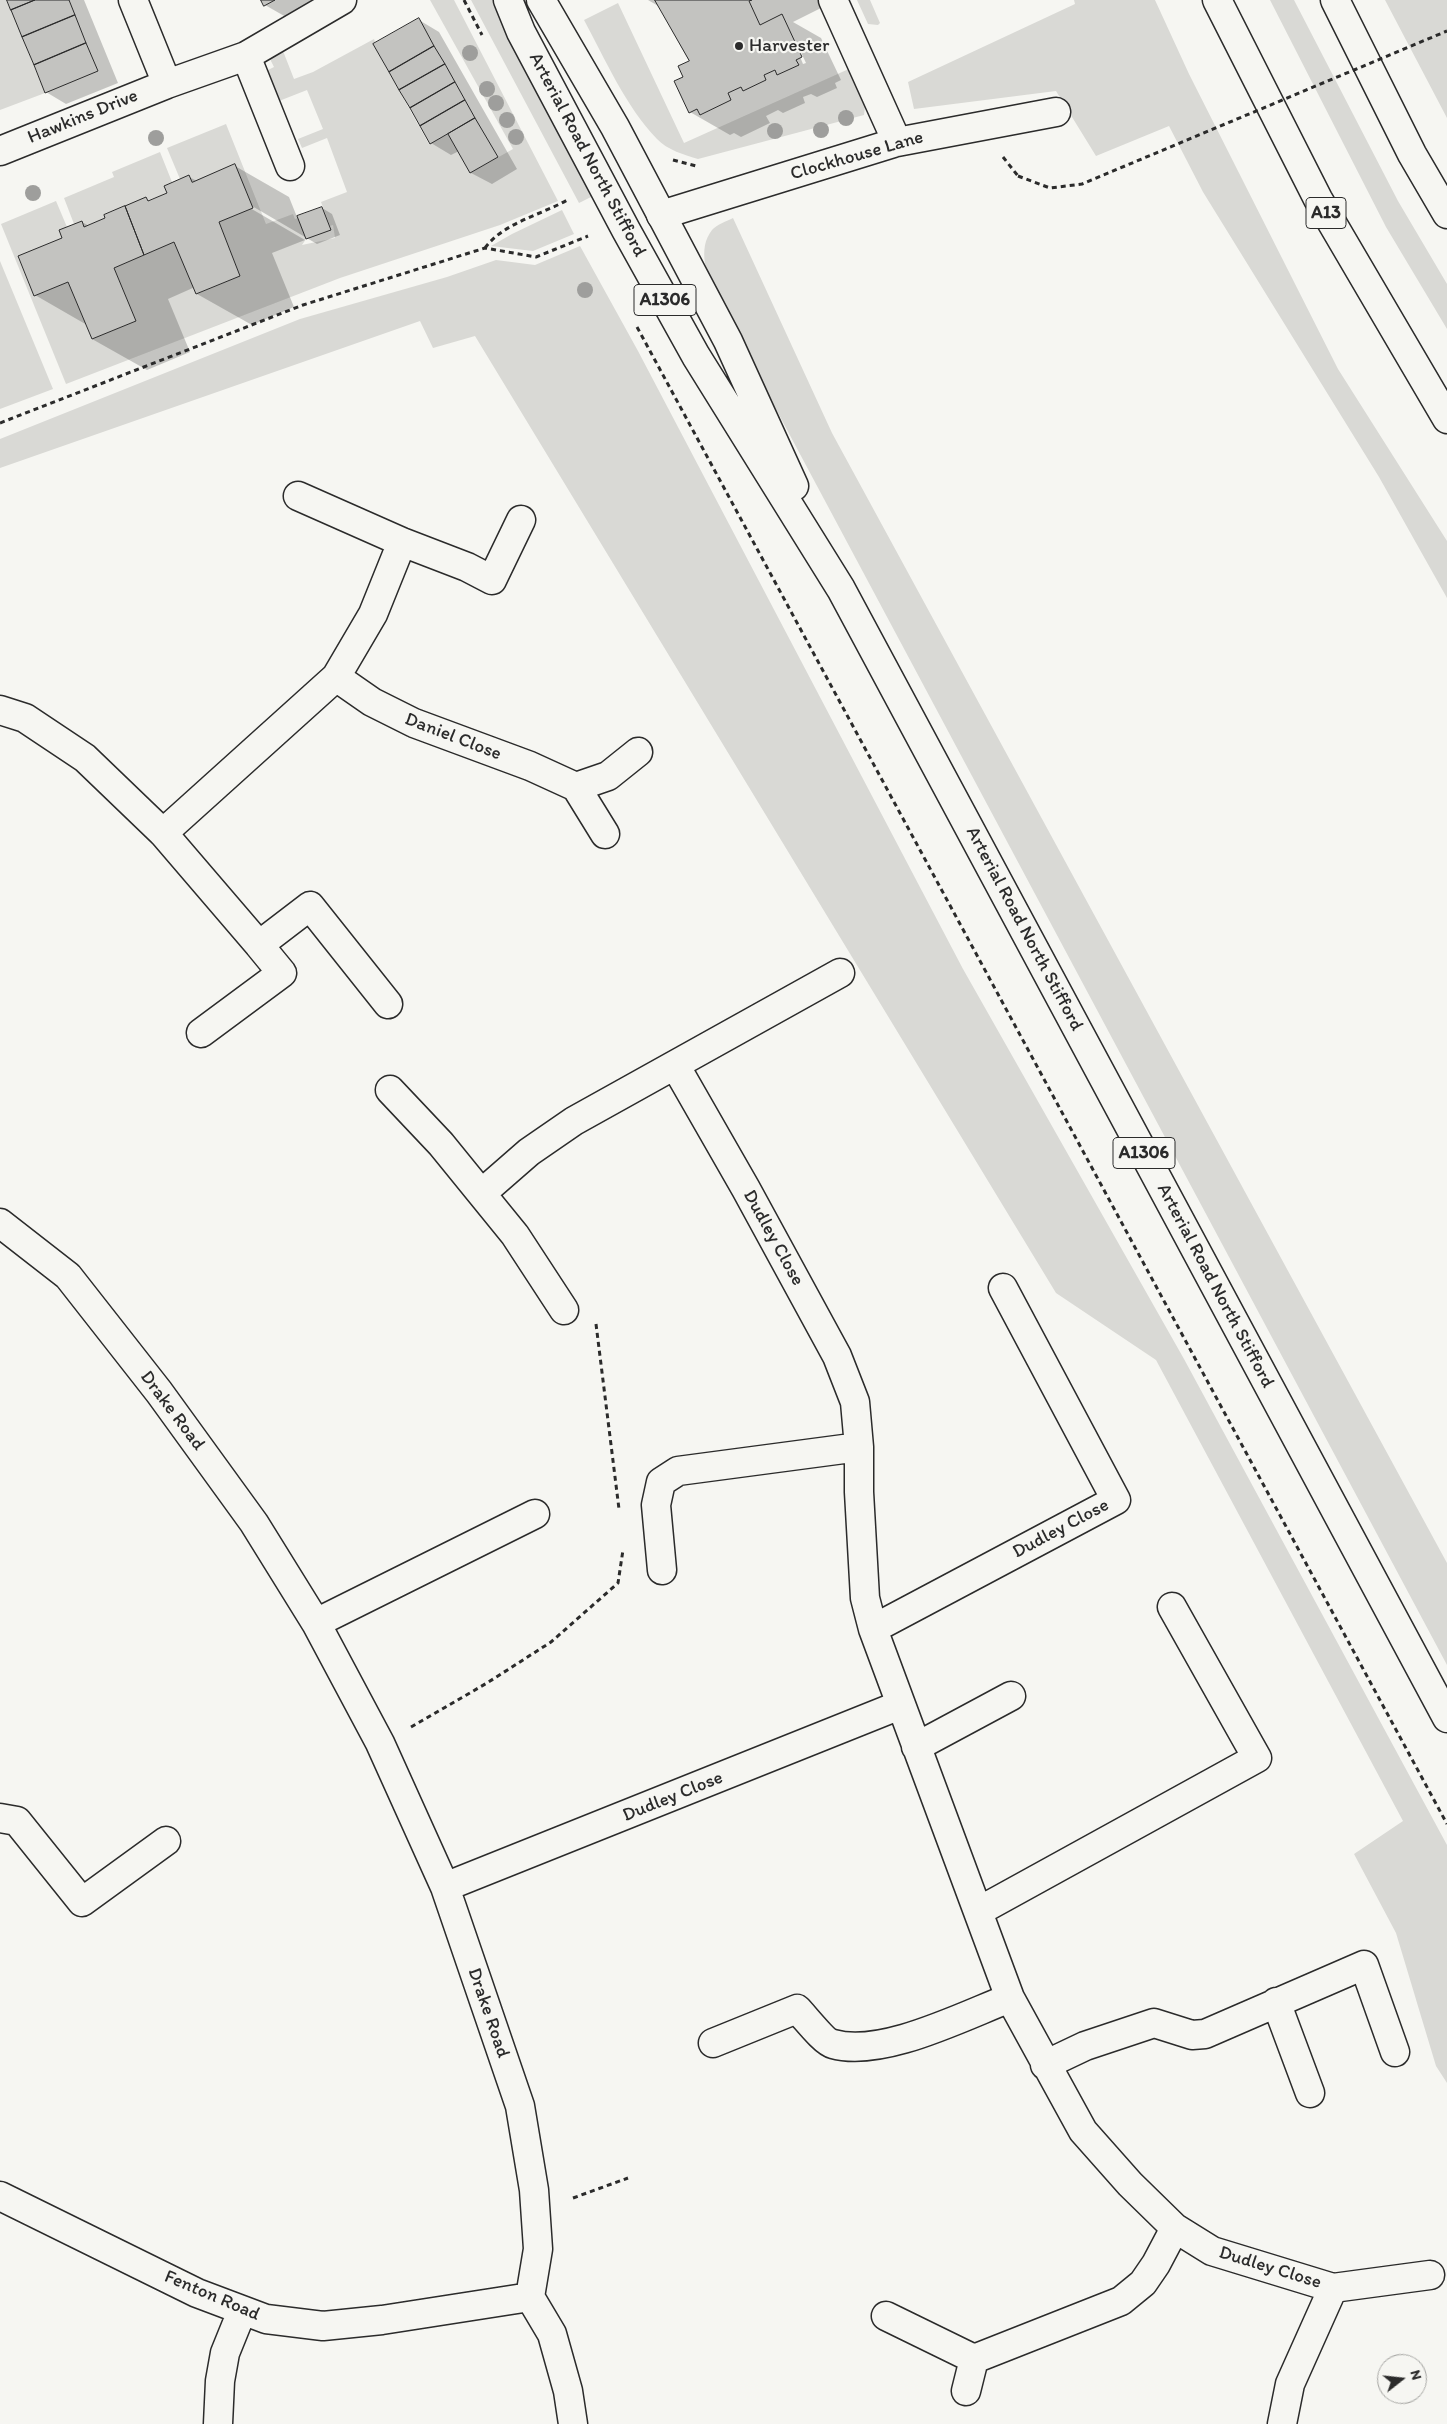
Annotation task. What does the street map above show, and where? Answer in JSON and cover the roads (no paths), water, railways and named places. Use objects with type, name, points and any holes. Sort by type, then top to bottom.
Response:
[{"type":"main road","points":[[132,0],[167,84]]},
{"type":"main road","name":"Hawkins Drive","points":[[0,151],[167,84],[246,56],[342,0]]},
{"type":"main road","name":"Arterial Road North Stifford","points":[[508,0],[521,32],[626,230],[696,356],[841,589],[1447,1718]]},
{"type":"main road","name":"Arterial Road North Stifford","points":[[541,0],[611,119],[728,340],[841,589]]},
{"type":"main road","points":[[833,0],[897,142]]},
{"type":"main road","name":"A13","points":[[1217,0],[1318,199],[1447,419]]},
{"type":"main road","points":[[1335,0],[1412,154],[1447,214]]},
{"type":"main road","points":[[246,56],[290,166]]},
{"type":"main road","name":"Clockhouse Lane","points":[[661,215],[897,142],[1056,112]]},
{"type":"main road","points":[[298,496],[402,542],[467,567],[492,580],[521,520]]},
{"type":"main road","points":[[163,833],[336,678],[372,614],[402,542]]},
{"type":"main road","name":"Daniel Close","points":[[336,678],[372,702],[414,723],[530,766],[576,787]]},
{"type":"main road","points":[[0,710],[25,718],[85,758],[163,833],[282,973],[201,1033]]},
{"type":"main road","points":[[605,834],[576,787],[608,776],[638,752]]},
{"type":"main road","points":[[259,946],[310,906],[388,1004]]},
{"type":"main road","points":[[482,1194],[529,1152],[574,1120],[840,973]]},
{"type":"main road","name":"Dudley Close","points":[[675,1065],[751,1197],[837,1356],[855,1402],[859,1447],[859,1500],[865,1598],[873,1629],[1010,1998],[1045,2065],[1083,2131],[1130,2184],[1175,2228],[1212,2251],[1333,2288],[1430,2274]]},
{"type":"main road","points":[[390,1090],[442,1144],[515,1235],[564,1310]]},
{"type":"main road","name":"Drake Road","points":[[0,1223],[68,1276],[159,1392],[254,1522],[316,1623],[380,1743],[445,1887],[520,2106],[534,2190],[538,2249],[530,2297]]},
{"type":"main road","name":"Dudley Close","points":[[873,1629],[1116,1500],[1003,1288]]},
{"type":"main road","points":[[662,1570],[656,1505],[661,1482],[678,1471],[859,1447]]},
{"type":"main road","points":[[316,1623],[535,1514]]},
{"type":"main road","points":[[979,1911],[1258,1758],[1172,1607]]},
{"type":"main road","points":[[916,1747],[1011,1696]]},
{"type":"main road","name":"Dudley Close","points":[[445,1887],[900,1705]]},
{"type":"main road","points":[[0,1818],[17,1821],[82,1902],[166,1841]]},
{"type":"main road","points":[[1045,2065],[1085,2046],[1154,2023],[1192,2034],[1205,2034],[1364,1965],[1396,2052]]},
{"type":"main road","points":[[713,2043],[797,2009],[831,2044],[856,2047],[895,2042],[1010,1998]]},
{"type":"main road","points":[[1276,2002],[1310,2093]]},
{"type":"main road","name":"Fenton Road","points":[[0,2196],[197,2293],[266,2319],[323,2326],[382,2320],[530,2297]]},
{"type":"main road","points":[[886,2316],[974,2358],[1121,2301],[1143,2283],[1156,2264],[1175,2228]]},
{"type":"main road","points":[[1282,2424],[1290,2384],[1333,2288]]},
{"type":"main road","points":[[530,2297],[552,2334],[568,2391],[573,2424]]},
{"type":"main road","points":[[218,2424],[220,2381],[225,2353],[242,2311]]},
{"type":"main road","points":[[966,2390],[974,2358]]},
{"type":"place","name":"Harvester","points":[[739,46]]}]
